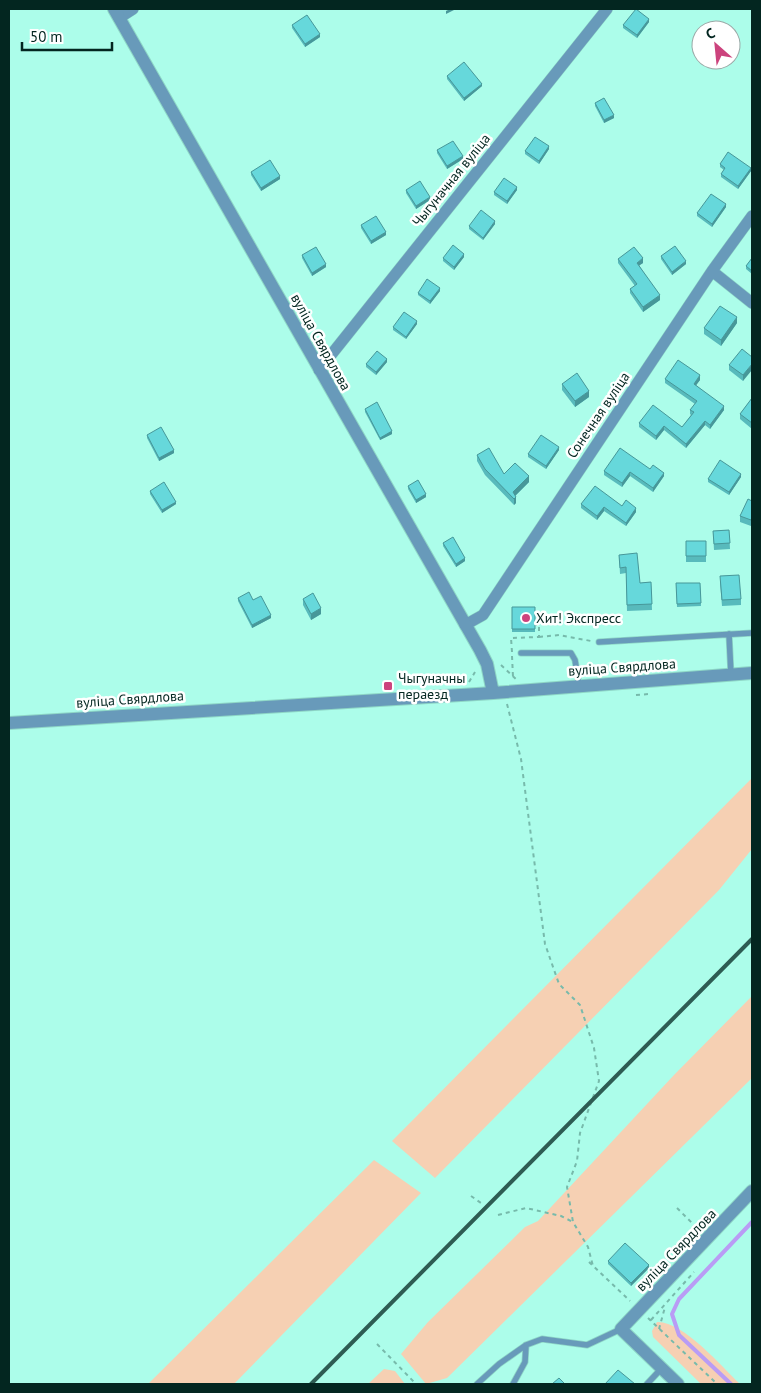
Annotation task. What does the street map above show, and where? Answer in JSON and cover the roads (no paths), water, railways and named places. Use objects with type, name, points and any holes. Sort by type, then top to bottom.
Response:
[{"type":"street","points":[[116,13],[133,9]]},
{"type":"street","name":"Чыгуначная вуліца","points":[[319,370],[607,9]]},
{"type":"street","name":"вуліца Свярдлова","points":[[116,13],[262,266],[319,370],[487,664],[494,693]]},
{"type":"street","name":"Сонечная вуліца","points":[[465,625],[483,615],[712,271],[752,216]]},
{"type":"street","points":[[712,271],[752,304]]},
{"type":"street","name":"вуліца Свярдлова","points":[[9,723],[494,693],[752,673]]},
{"type":"street","name":"вуліца Свярдлова","points":[[621,1330],[752,1191]]},
{"type":"street","points":[[621,1330],[678,1384]]},
{"type":"lane","points":[[598,642],[752,633]]},
{"type":"lane","points":[[729,634],[731,675]]},
{"type":"lane","points":[[521,653],[571,653],[575,660],[579,685]]},
{"type":"lane","points":[[477,1384],[526,1345],[542,1340],[587,1345],[621,1330]]},
{"type":"lane","points":[[513,1384],[526,1362],[526,1345]]},
{"type":"lane","points":[[647,1384],[661,1369]]},
{"type":"waterway","points":[[731,1384],[679,1335],[672,1314],[679,1299],[752,1222]]},
{"type":"railway","points":[[311,1384],[752,939]]},
{"type":"place","name":"Хит! Экспресс","points":[[526,618]]},
{"type":"place","name":"Чыгуначны пераезд","points":[[388,686]]}]
